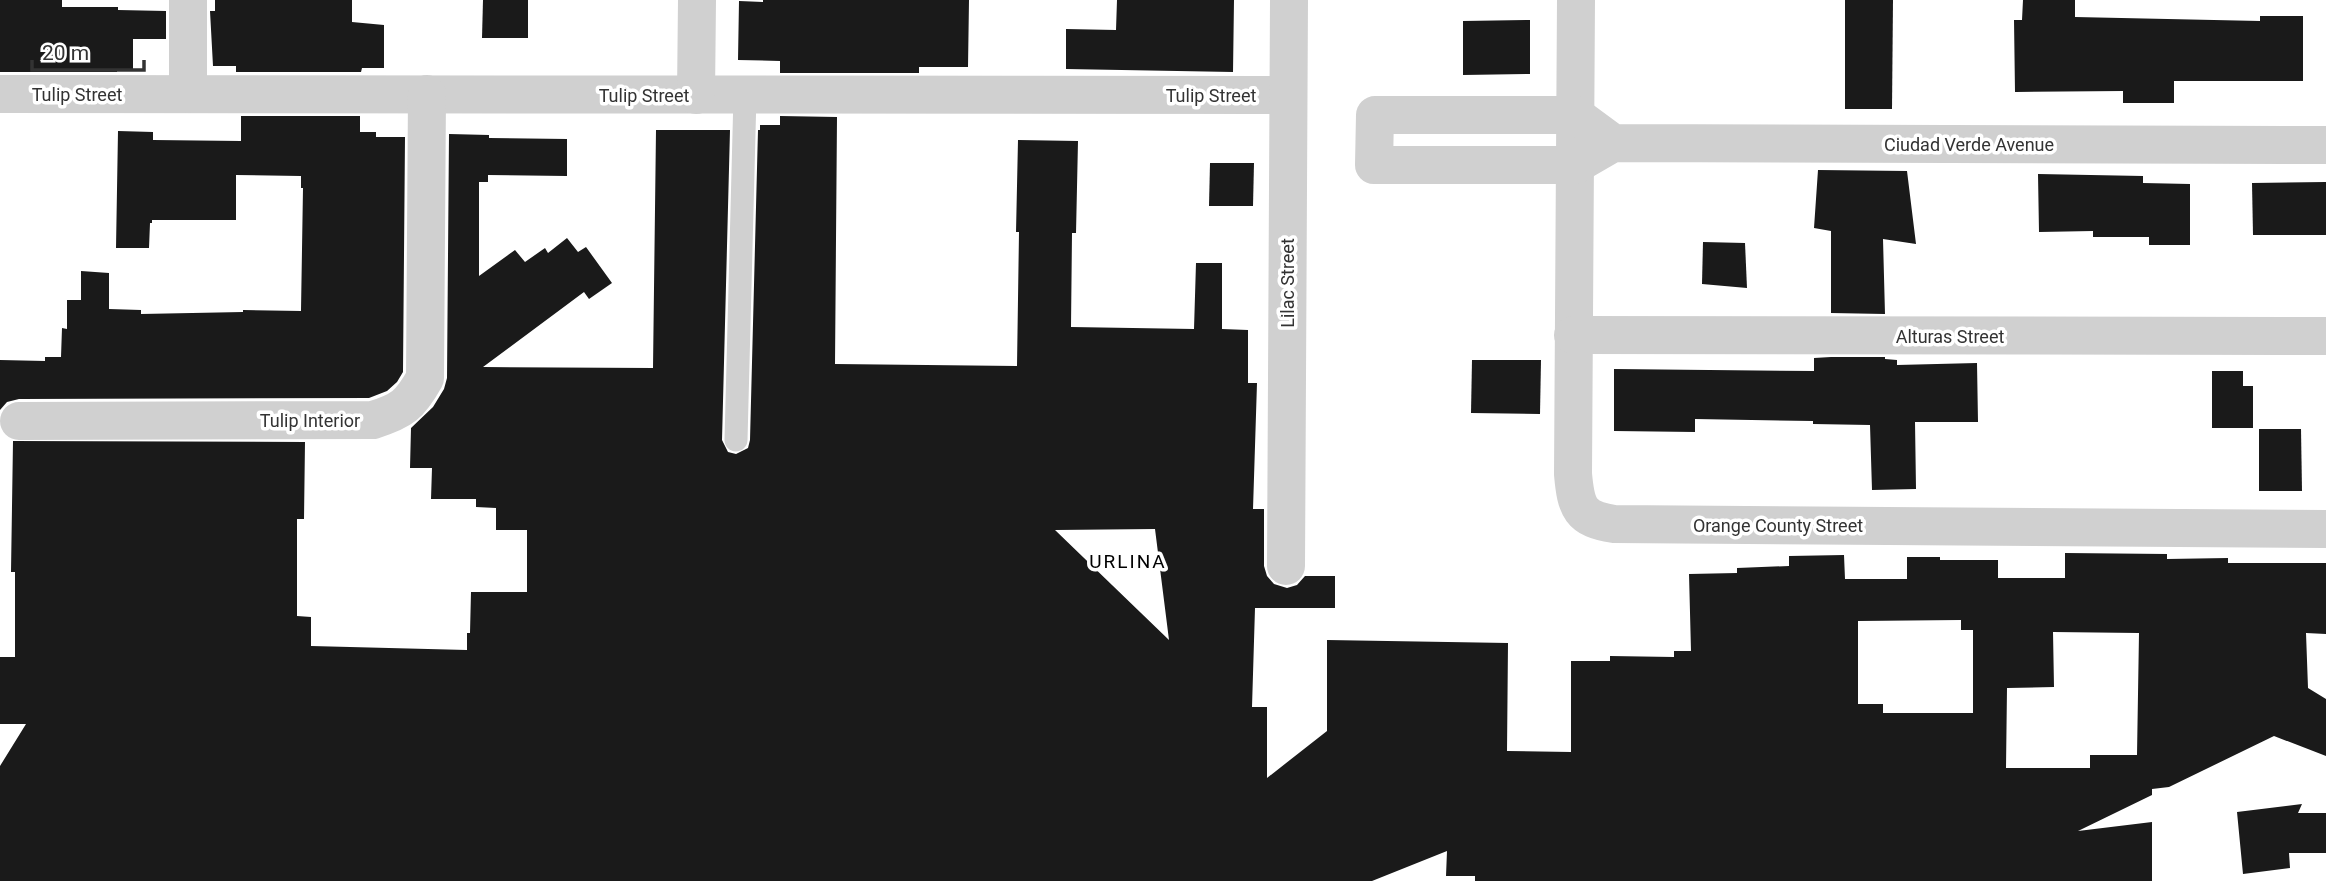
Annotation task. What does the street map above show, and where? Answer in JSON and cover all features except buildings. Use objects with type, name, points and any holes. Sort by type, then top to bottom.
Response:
[{"type":"street","points":[[188,0],[188,94]]},
{"type":"street","points":[[696,95],[697,0]]},
{"type":"street","name":"Lilac Street","points":[[1286,566],[1289,0]]},
{"type":"street","name":"Orange County Street","points":[[1576,0],[1574,483],[1580,510],[1594,521],[1615,524],[2326,529]]},
{"type":"street","name":"Tulip Street","points":[[0,94],[1288,95]]},
{"type":"street","name":"Tulip Interior","points":[[19,421],[373,420],[395,413],[414,398],[425,377],[427,94]]},
{"type":"street","points":[[1374,115],[1575,115],[1613,143],[1575,165],[1374,165],[1374,115]]},
{"type":"street","points":[[1455,115],[1455,165]]},
{"type":"street","name":"Ciudad Verde Avenue","points":[[1613,143],[2326,145]]},
{"type":"street","name":"Alturas Street","points":[[1573,335],[2326,336]]},
{"type":"lane","points":[[736,440],[745,95]]},
{"type":"district","name":"URLINA","points":[[1128,561]]}]
